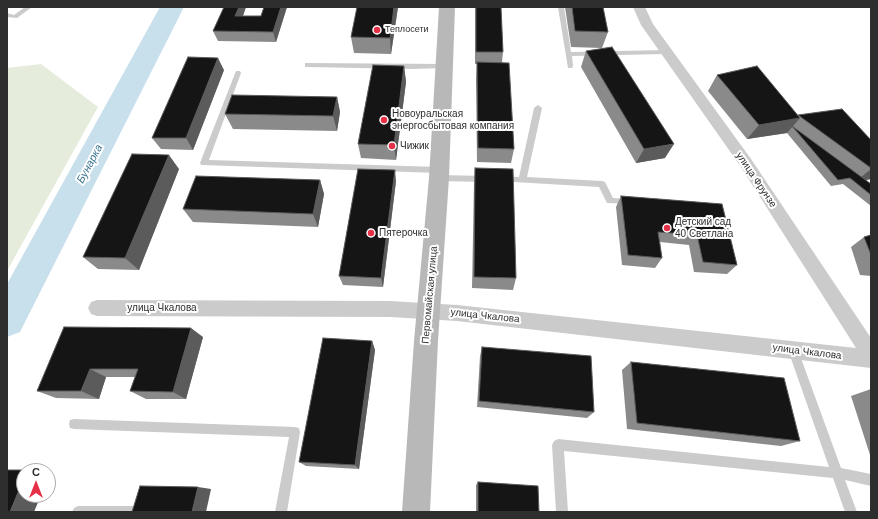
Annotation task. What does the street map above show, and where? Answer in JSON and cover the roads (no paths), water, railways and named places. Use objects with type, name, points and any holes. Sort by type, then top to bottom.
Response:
[{"type":"main road","name":"Первомайская улица","points":[[416,512],[428,311],[439,174],[447,7]]},
{"type":"street","name":"улица Фрунзе","points":[[639,7],[647,25],[746,163],[871,354]]},
{"type":"street","name":"улица Чкалова","points":[[98,308],[390,309],[428,311],[871,359]]},
{"type":"lane","points":[[7,15],[14,17],[29,7]]},
{"type":"lane","points":[[561,7],[570,66]]},
{"type":"lane","points":[[568,54],[666,52]]},
{"type":"lane","points":[[307,65],[412,67],[445,66]]},
{"type":"lane","points":[[238,73],[204,163],[439,174],[602,184],[610,201],[641,202]]},
{"type":"lane","points":[[522,180],[538,108]]},
{"type":"lane","points":[[793,350],[851,512]]},
{"type":"lane","points":[[74,424],[295,432],[281,512]]},
{"type":"lane","points":[[562,512],[558,445],[838,473],[871,480]]},
{"type":"lane","points":[[78,512],[138,512]]},
{"type":"waterway","name":"Бунарка","points":[[7,320],[172,7]]},
{"type":"place","name":"Теплосети","points":[[377,30]]},
{"type":"place","name":"Новоуральская энергосбытовая компания","points":[[384,120]]},
{"type":"place","name":"Чижик","points":[[392,146]]},
{"type":"place","name":"Детский сад 40 Светлана","points":[[667,228]]},
{"type":"place","name":"Пятерочка","points":[[371,233]]}]
